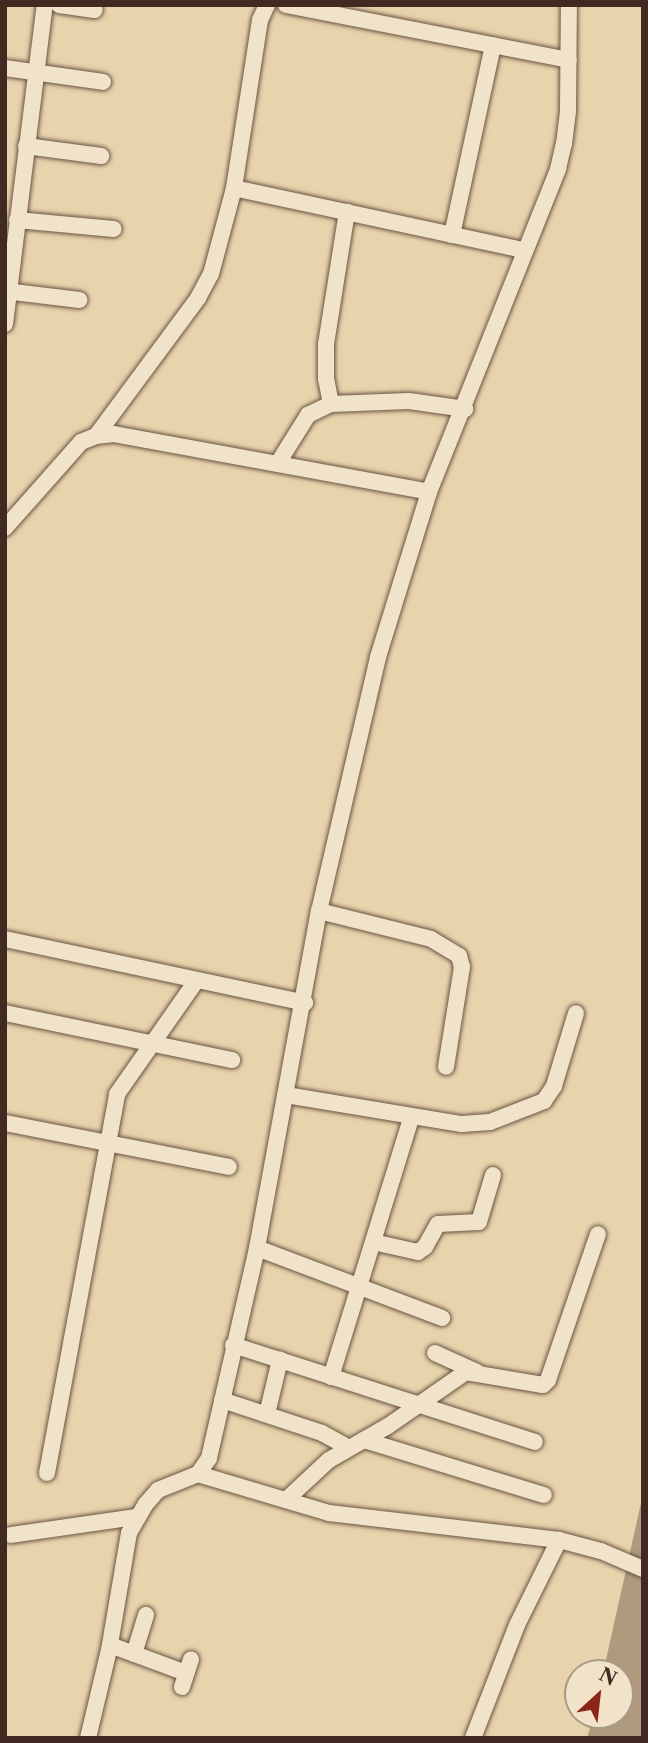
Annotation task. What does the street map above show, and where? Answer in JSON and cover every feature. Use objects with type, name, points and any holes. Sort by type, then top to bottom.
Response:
[{"type":"street","points":[[5,324],[7,291],[45,5]]},
{"type":"street","points":[[59,5],[95,10]]},
{"type":"street","points":[[96,436],[205,286],[234,188],[260,20],[268,5]]},
{"type":"street","points":[[286,5],[569,60]]},
{"type":"street","points":[[88,1738],[110,1645],[124,1552],[136,1517],[158,1490],[198,1474],[209,1458],[257,1248],[305,1003],[319,911],[378,657],[429,492],[465,409],[523,250],[558,169],[564,144],[569,5]]},
{"type":"street","points":[[452,235],[493,45]]},
{"type":"street","points":[[5,68],[103,82]]},
{"type":"street","points":[[26,146],[102,156]]},
{"type":"street","points":[[234,188],[523,250]]},
{"type":"street","points":[[331,404],[326,379],[326,344],[347,212]]},
{"type":"street","points":[[17,220],[114,229]]},
{"type":"street","points":[[7,291],[79,300]]},
{"type":"street","points":[[278,463],[308,415],[331,404],[410,401],[465,409]]},
{"type":"street","points":[[5,528],[81,442],[96,436],[114,434],[429,492]]},
{"type":"street","points":[[319,911],[431,939],[459,956],[462,967],[446,1067]]},
{"type":"street","points":[[5,939],[305,1003]]},
{"type":"street","points":[[47,1473],[117,1094],[195,981]]},
{"type":"street","points":[[5,1013],[232,1060]]},
{"type":"street","points":[[286,1095],[412,1116],[474,1124],[491,1122],[544,1101],[554,1087],[576,1013]]},
{"type":"street","points":[[331,1377],[412,1116]]},
{"type":"street","points":[[5,1123],[229,1167]]},
{"type":"street","points":[[373,1242],[418,1252],[425,1247],[438,1223],[479,1222],[493,1175]]},
{"type":"street","points":[[435,1353],[477,1372],[543,1385],[548,1380],[598,1234]]},
{"type":"street","points":[[257,1248],[442,1318]]},
{"type":"street","points":[[233,1345],[535,1442]]},
{"type":"street","points":[[267,1414],[281,1360]]},
{"type":"street","points":[[287,1499],[307,1478],[347,1447],[364,1440],[457,1377],[477,1372]]},
{"type":"street","points":[[222,1400],[322,1433],[347,1447]]},
{"type":"street","points":[[364,1440],[544,1495]]},
{"type":"street","points":[[198,1474],[329,1513],[559,1540],[601,1551],[643,1569]]},
{"type":"street","points":[[11,1535],[136,1517]]},
{"type":"street","points":[[473,1738],[517,1625],[559,1540]]},
{"type":"street","points":[[134,1654],[146,1615]]},
{"type":"street","points":[[110,1645],[186,1673]]},
{"type":"shaded area","points":[[643,1494],[643,1738],[587,1738],[590,1729],[634,1729],[634,1659],[606,1659]]}]
